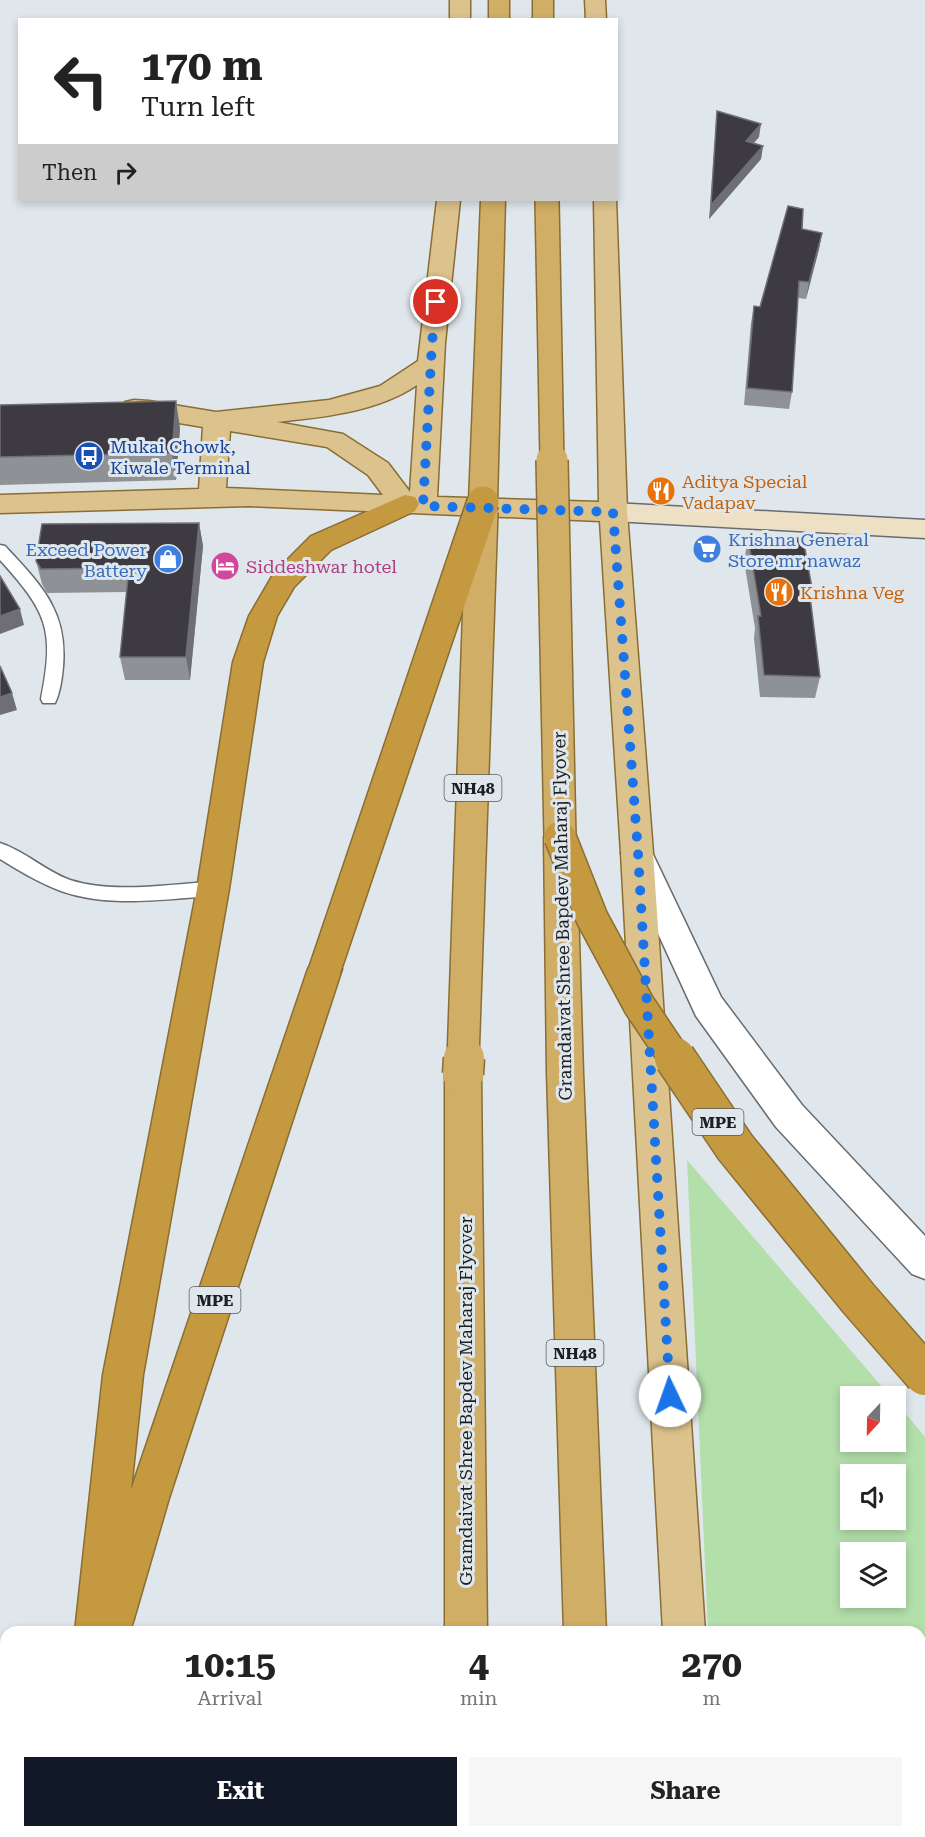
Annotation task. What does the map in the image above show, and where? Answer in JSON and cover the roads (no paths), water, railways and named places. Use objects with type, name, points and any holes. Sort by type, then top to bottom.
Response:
[{"type":"highway","points":[[499,18],[500,0]]},
{"type":"highway","points":[[543,0],[543,18]]},
{"type":"highway","name":"Gramdaivat Shree Bapdev Maharaj Flyover","points":[[466,1626],[463,1074],[493,201]]},
{"type":"highway","name":"Gramdaivat Shree Bapdev Maharaj Flyover","points":[[547,201],[565,1073],[585,1626]]},
{"type":"highway","name":"MPE","points":[[111,1626],[149,1498],[483,502]]},
{"type":"highway","points":[[97,1626],[123,1375],[213,889],[248,662],[263,616],[284,580],[321,543],[414,505]]},
{"type":"highway","name":"MPE","points":[[560,837],[592,918],[639,1005],[729,1138],[858,1298],[925,1375]]},
{"type":"main road","points":[[460,0],[460,18]]},
{"type":"main road","points":[[595,0],[596,18]]},
{"type":"main road","points":[[414,505],[448,201]]},
{"type":"main road","points":[[606,201],[613,512],[638,853],[684,1626]]},
{"type":"main road","points":[[217,420],[329,408],[389,392],[430,365]]},
{"type":"main road","points":[[105,407],[149,409],[334,440],[378,469],[414,505]]},
{"type":"main road","points":[[212,498],[217,420]]},
{"type":"main road","points":[[0,504],[249,496],[925,529]]},
{"type":"street","points":[[638,853],[708,1006],[789,1116],[925,1262]]},
{"type":"lane","points":[[0,550],[33,586],[52,615],[58,643],[57,667],[50,699]]},
{"type":"lane","points":[[0,850],[41,874],[77,888],[114,893],[213,889]]},
{"type":"place","name":"Mukai Chowk, Kiwale Terminal","points":[[89,456]]},
{"type":"place","name":"Aditya Special Vadapav","points":[[661,491]]},
{"type":"place","name":"Krishna General Store mr nawaz","points":[[707,549]]},
{"type":"place","name":"Exceed Power Battery","points":[[168,559]]},
{"type":"place","name":"Siddeshwar hotel","points":[[225,566]]},
{"type":"place","name":"Krishna Veg","points":[[779,592]]}]
